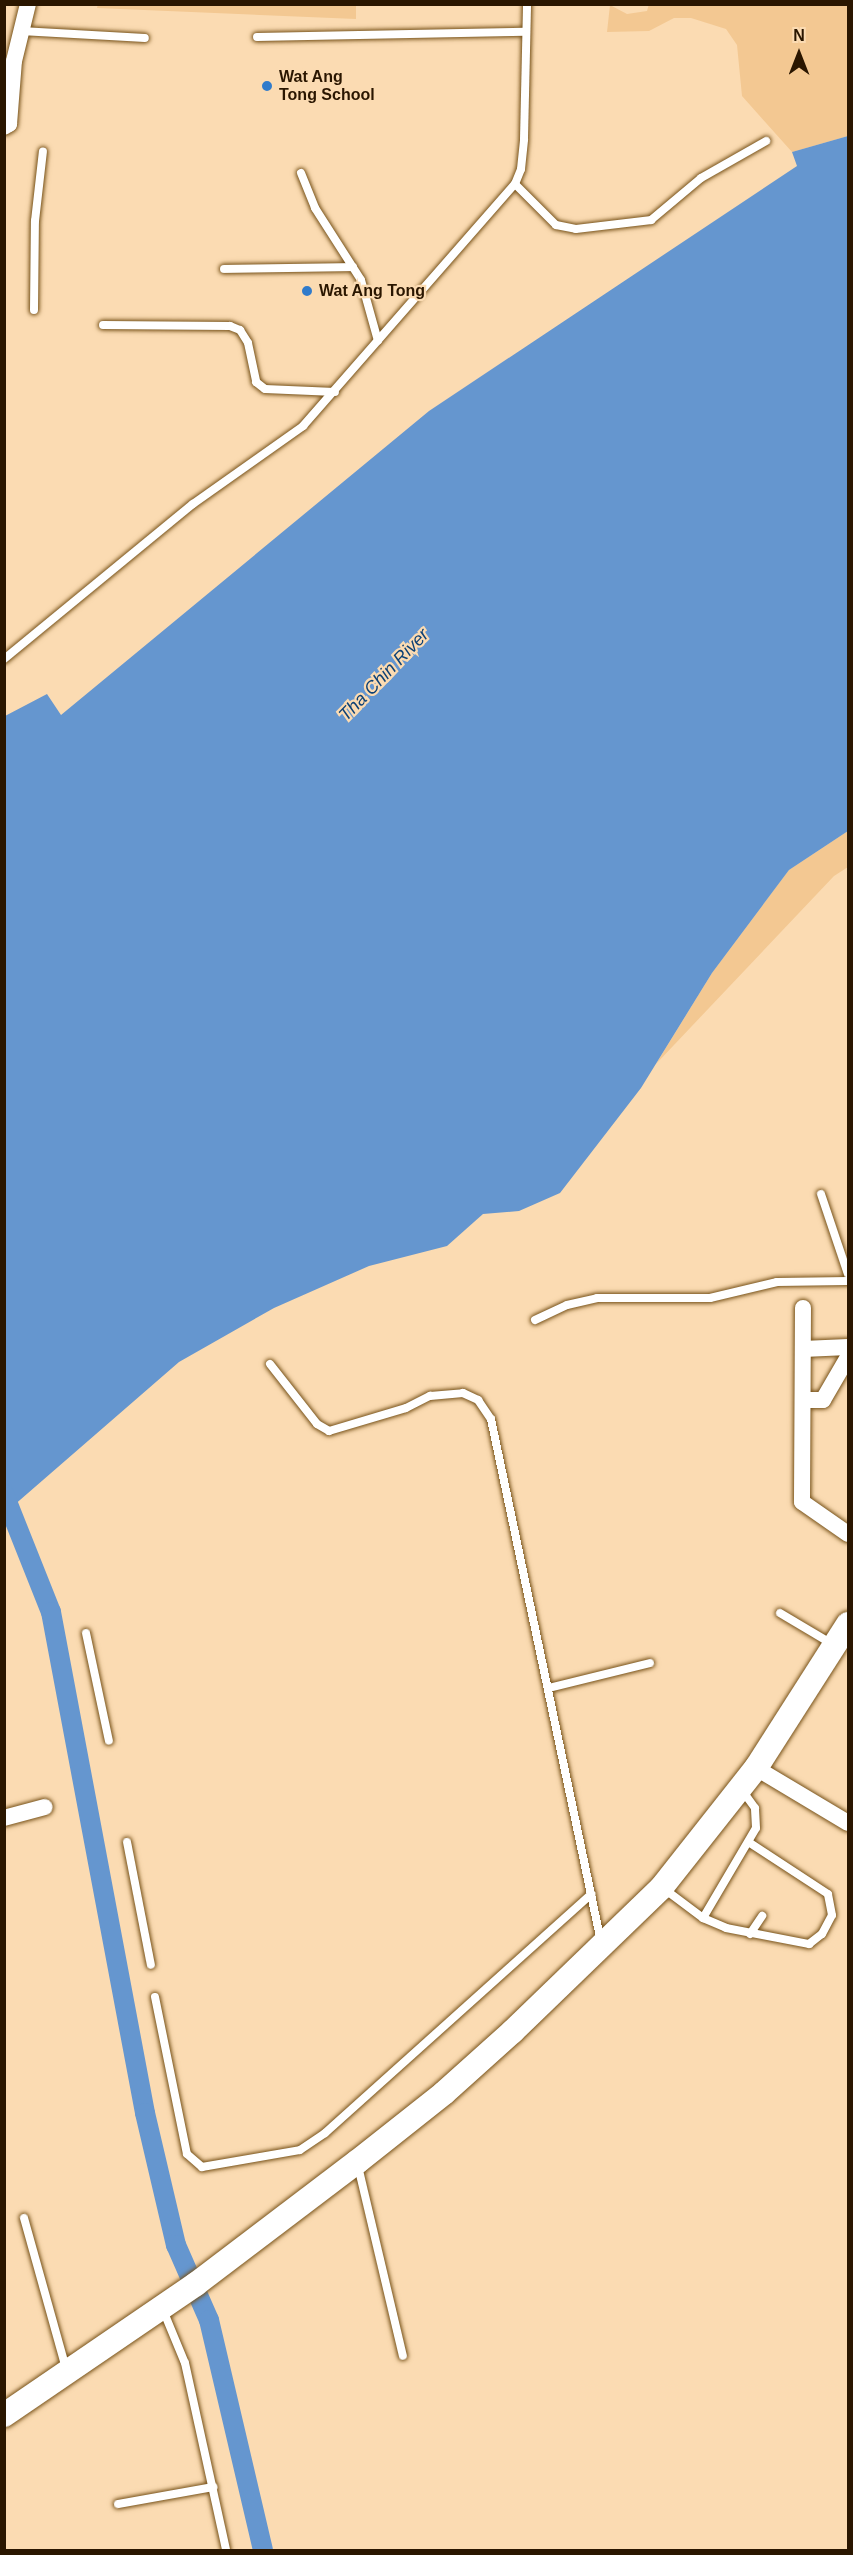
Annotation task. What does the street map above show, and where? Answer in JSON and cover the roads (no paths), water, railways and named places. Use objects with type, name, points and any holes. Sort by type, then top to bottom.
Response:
[{"type":"main road","points":[[4,2415],[190,2287],[357,2162],[444,2093],[602,1946],[662,1887],[756,1768],[849,1624]]},
{"type":"street","points":[[4,127],[9,124],[9,60],[21,31],[28,4]]},
{"type":"street","points":[[803,1308],[802,1502],[849,1534]]},
{"type":"street","points":[[803,1349],[849,1347]]},
{"type":"street","points":[[803,1400],[823,1400],[849,1357]]},
{"type":"street","points":[[756,1768],[849,1823]]},
{"type":"street","points":[[4,1818],[45,1807]]},
{"type":"lane","points":[[4,659],[194,504],[303,426],[515,184],[521,169],[524,139],[527,4]]},
{"type":"lane","points":[[21,31],[145,38]]},
{"type":"lane","points":[[257,37],[525,32]]},
{"type":"lane","points":[[515,184],[556,225],[576,229],[651,220],[701,178],[766,141]]},
{"type":"lane","points":[[34,310],[35,221],[43,152]]},
{"type":"lane","points":[[301,173],[315,208],[353,267],[368,296],[378,341]]},
{"type":"lane","points":[[224,270],[353,267]]},
{"type":"lane","points":[[103,326],[230,326],[240,330],[248,343],[256,382],[264,389],[335,392]]},
{"type":"lane","points":[[821,1194],[849,1274]]},
{"type":"lane","points":[[535,1320],[567,1305],[597,1298],[710,1298],[777,1281],[849,1281]]},
{"type":"lane","points":[[270,1364],[316,1424],[329,1431],[406,1408],[430,1396],[463,1393],[478,1400],[490,1419],[602,1946]]},
{"type":"lane","points":[[780,1613],[835,1646]]},
{"type":"lane","points":[[86,1633],[109,1741]]},
{"type":"lane","points":[[549,1688],[650,1663]]},
{"type":"lane","points":[[704,1918],[750,1844],[756,1828],[755,1808],[740,1788]]},
{"type":"lane","points":[[127,1842],[151,1965]]},
{"type":"lane","points":[[662,1887],[704,1918],[750,1934],[809,1944],[822,1934],[832,1915],[828,1894],[794,1870],[750,1844]]},
{"type":"lane","points":[[786,1880],[794,1870]]},
{"type":"lane","points":[[155,1997],[187,2154],[202,2167],[300,2150],[326,2133],[591,1894]]},
{"type":"lane","points":[[750,1934],[762,1916]]},
{"type":"lane","points":[[357,2162],[403,2356]]},
{"type":"lane","points":[[24,2218],[67,2371]]},
{"type":"lane","points":[[161,2307],[185,2363],[226,2550]]},
{"type":"lane","points":[[118,2504],[213,2487]]},
{"type":"water","name":"Tha Chin River","points":[[848,136],[848,831],[789,870],[712,973],[641,1088],[560,1193],[519,1211],[483,1214],[447,1246],[369,1266],[274,1308],[179,1362],[5,1513],[5,716],[47,694],[61,715],[429,411],[797,166],[792,152]]},
{"type":"waterway","points":[[4,1494],[51,1612],[145,2113],[176,2245],[209,2320],[263,2550]]},
{"type":"place","name":"Wat Ang Tong School","points":[[267,86]]},
{"type":"place","name":"Wat Ang Tong","points":[[307,291]]}]
